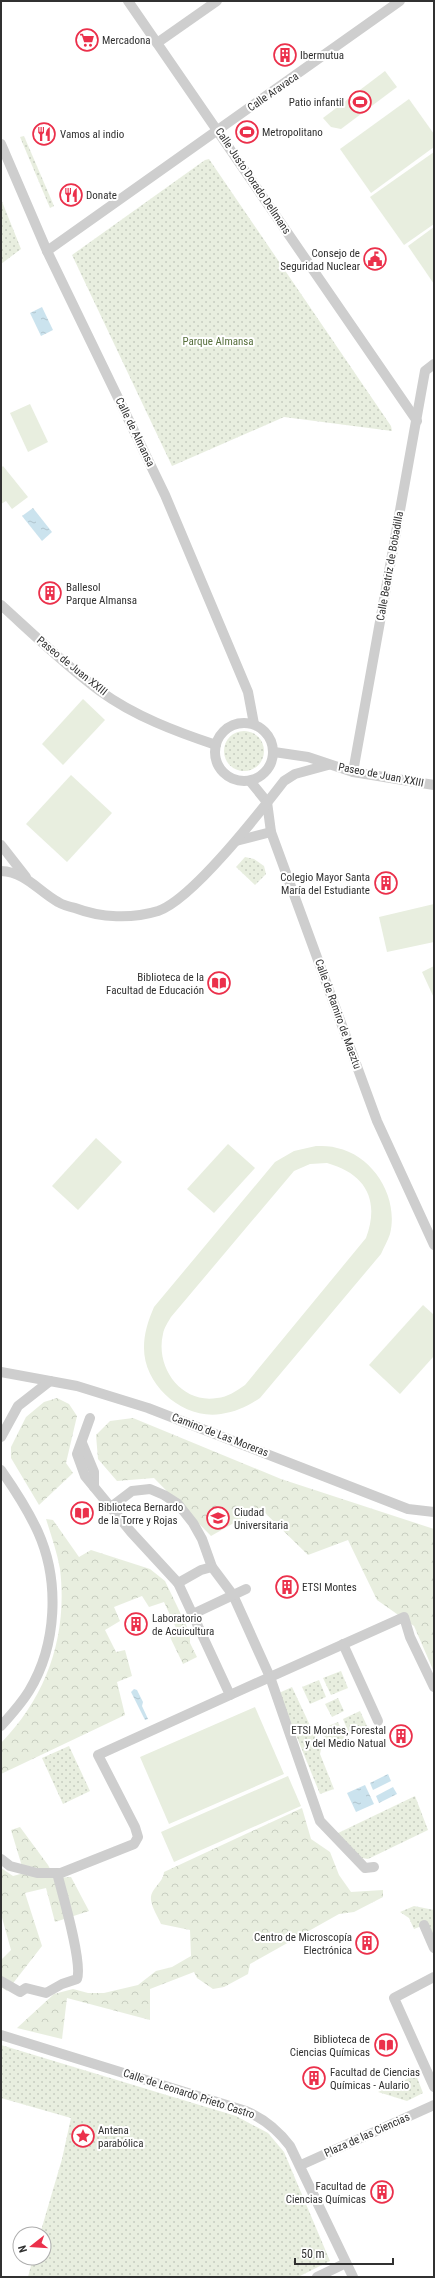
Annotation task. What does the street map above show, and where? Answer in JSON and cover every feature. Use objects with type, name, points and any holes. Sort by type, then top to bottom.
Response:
[{"type":"street","name":"Calle Justo Dorado Dellmans","points":[[128,1],[417,421]]},
{"type":"street","points":[[157,43],[216,1]]},
{"type":"street","name":"Calle Aravaca","points":[[47,251],[400,1]]},
{"type":"street","name":"Calle de Almansa","points":[[1,144],[47,251],[165,495],[248,692],[254,724]]},
{"type":"street","name":"Calle Beatriz de Bobadilla","points":[[353,772],[425,371],[434,364]]},
{"type":"street","name":"Paseo de Juan XXIII","points":[[1,605],[66,664],[101,692],[141,715],[192,737],[216,745]]},
{"type":"street","points":[[245,723],[254,724],[268,735],[274,752],[272,762],[260,777],[250,781],[236,780],[223,772],[218,764],[216,745],[226,729],[245,723]]},
{"type":"street","name":"Paseo de Juan XXIII","points":[[274,752],[308,757],[353,772],[434,785]]},
{"type":"street","name":"Paseo de Juan XXIII","points":[[26,877],[58,903],[79,910],[104,916],[139,915],[159,910],[169,906],[190,890],[236,841],[284,781],[295,774],[328,764]]},
{"type":"street","points":[[250,781],[267,802]]},
{"type":"street","name":"Calle de Ramiro de Maeztu","points":[[267,802],[271,832],[377,1121],[434,1245]]},
{"type":"street","points":[[236,841],[271,832]]},
{"type":"street","points":[[1,845],[26,877]]},
{"type":"street","points":[[1,870],[26,877]]},
{"type":"street","name":"Camino de Las Moreras","points":[[1,1372],[77,1386],[148,1408],[408,1509],[434,1512]]},
{"type":"street","points":[[1,1437],[18,1406],[50,1381]]},
{"type":"street","points":[[90,1418],[82,1443],[94,1472],[94,1487],[178,1583],[230,1695]]},
{"type":"street","points":[[1,1470],[23,1503],[39,1533],[48,1562],[52,1600],[51,1633],[41,1664],[30,1690],[1,1726]]},
{"type":"street","points":[[111,1507],[132,1491],[150,1489],[164,1495],[178,1504],[193,1523],[202,1539],[212,1568],[233,1595],[270,1677],[320,1820],[365,1868],[374,1867]]},
{"type":"street","points":[[178,1583],[201,1570],[212,1568]]},
{"type":"street","points":[[192,1614],[246,1589]]},
{"type":"street","points":[[1,1858],[10,1866],[37,1872],[57,1873],[134,1844],[138,1837],[98,1755],[404,1617],[410,1637],[434,1687]]},
{"type":"street","points":[[343,1644],[378,1721]]},
{"type":"street","points":[[1,1981],[20,1992],[26,1988],[46,1993],[62,1984],[77,1979],[77,1965],[71,1929],[57,1873]]},
{"type":"street","points":[[424,1925],[434,1948]]},
{"type":"street","points":[[434,1976],[394,1998],[434,2087]]},
{"type":"street","name":"Calle de Leonardo Prieto Castro","points":[[1,2035],[246,2111],[264,2120],[276,2129],[290,2146],[353,2277]]},
{"type":"street","name":"Plaza de las Ciencias","points":[[300,2165],[434,2105]]},
{"type":"street","points":[[317,2277],[346,2263]]},
{"type":"green space","name":"Patio infantil","points":[[385,71],[397,87],[341,129],[331,127],[323,118]]},
{"type":"green space","points":[[409,99],[434,134],[434,147],[371,193],[340,149]]},
{"type":"green space","points":[[24,136],[54,206],[50,208],[20,137]]},
{"type":"green space","points":[[434,152],[434,224],[404,245],[370,197]]},
{"type":"green space","name":"Parque Almansa","points":[[209,159],[391,426],[392,431],[284,417],[172,466],[72,255],[205,160]]},
{"type":"green space","points":[[1,199],[21,249],[1,264]]},
{"type":"green space","points":[[434,227],[434,284],[408,246]]},
{"type":"green space","points":[[30,404],[48,442],[28,452],[10,413]]},
{"type":"green space","points":[[3,466],[28,497],[12,509],[6,501],[1,504],[1,468]]},
{"type":"green space","points":[[83,699],[105,720],[63,765],[42,744]]},
{"type":"green space","points":[[244,731],[258,737],[264,751],[258,765],[244,771],[230,765],[224,751],[230,737]]},
{"type":"green space","points":[[71,775],[112,813],[67,862],[26,824]]},
{"type":"green space","points":[[245,857],[254,859],[264,866],[266,874],[255,885],[236,867]]},
{"type":"green space","points":[[434,904],[434,942],[387,952],[379,917]]},
{"type":"green space","points":[[434,966],[434,998],[422,972]]},
{"type":"green space","points":[[96,1138],[122,1162],[78,1210],[52,1186]]},
{"type":"green space","points":[[228,1144],[255,1168],[214,1213],[187,1189]]},
{"type":"green space","points":[[316,1146],[330,1146],[350,1153],[362,1160],[381,1180],[387,1193],[391,1206],[392,1220],[390,1234],[381,1254],[260,1398],[251,1404],[232,1412],[207,1414],[193,1412],[180,1406],[169,1398],[151,1375],[146,1362],[144,1348],[148,1322],[154,1307],[275,1162],[294,1151]],"holes":[[[327,1163],[352,1174],[360,1182],[366,1190],[370,1200],[370,1224],[366,1238],[245,1385],[228,1395],[217,1398],[204,1398],[192,1395],[182,1389],[174,1381],[167,1370],[163,1359],[163,1334],[171,1317],[294,1171],[310,1164]]]},
{"type":"green space","points":[[423,1305],[434,1315],[434,1356],[400,1394],[369,1365]]},
{"type":"green space","points":[[57,1398],[69,1404],[77,1416],[66,1463],[73,1473],[39,1505],[11,1458],[11,1447],[26,1417],[44,1402]]},
{"type":"green space","points":[[133,1418],[281,1479],[434,1529],[434,1672],[414,1626],[377,1600],[348,1540],[308,1555],[260,1508],[211,1536],[154,1478],[117,1481],[98,1459],[96,1435],[110,1421]]},
{"type":"green space","points":[[46,1519],[53,1520],[79,1557],[91,1550],[150,1569],[165,1581],[190,1633],[190,1643],[197,1657],[183,1664],[168,1633],[177,1630],[164,1602],[149,1607],[142,1596],[114,1607],[120,1621],[105,1630],[116,1652],[125,1650],[132,1676],[117,1682],[125,1715],[1,1774],[1,1743],[17,1725],[31,1705],[42,1685],[51,1663],[57,1641],[61,1617],[62,1593],[60,1569],[56,1550]]},
{"type":"green space","points":[[341,1671],[348,1688],[331,1695],[323,1678]]},
{"type":"green space","points":[[319,1680],[326,1697],[310,1704],[302,1687]]},
{"type":"green space","points":[[292,1687],[321,1749],[320,1754],[334,1789],[320,1794],[279,1693]]},
{"type":"green space","points":[[338,1698],[344,1711],[332,1717],[325,1704]]},
{"type":"green space","points":[[255,1707],[284,1774],[169,1824],[140,1757]]},
{"type":"green space","points":[[360,1711],[368,1728],[350,1736],[343,1719]]},
{"type":"green space","points":[[338,1722],[345,1739],[329,1746],[321,1729]]},
{"type":"green space","points":[[69,1746],[90,1791],[63,1804],[42,1758]]},
{"type":"green space","points":[[288,1776],[301,1806],[174,1862],[161,1832]]},
{"type":"green space","points":[[415,1796],[428,1830],[368,1859],[362,1858],[336,1834]]},
{"type":"green space","points":[[302,1808],[311,1839],[330,1852],[339,1875],[351,1892],[383,1890],[383,1897],[354,1912],[339,1914],[250,1964],[248,1974],[224,1987],[213,1989],[197,1978],[194,1972],[150,1989],[150,2020],[67,1998],[62,2039],[17,2028],[54,1994],[73,1989],[88,1993],[104,1993],[138,1985],[156,1971],[172,1967],[191,1956],[190,1930],[161,1924],[151,1900],[152,1892],[161,1880],[164,1872]]},
{"type":"green space","points":[[20,1827],[48,1865],[55,1878],[71,1877],[89,1911],[55,1922],[46,1888],[25,1893],[42,1946],[7,1991],[1,1987],[1,1960],[11,1950],[1,1914],[1,1868],[13,1876],[24,1873],[11,1830]]},
{"type":"green space","points":[[414,1906],[434,1910],[434,1944],[424,1925],[414,1929],[409,1918],[400,1912]]},
{"type":"green space","points":[[1,2045],[236,2116],[268,2133],[284,2152],[330,2261],[298,2277],[28,2277],[31,2266],[52,2266],[52,2226],[42,2226],[62,2159],[71,2118],[1,2098]]},
{"type":"green space","points":[[416,2075],[423,2093],[407,2101],[378,2092]]},
{"type":"water","points":[[42,307],[53,330],[41,336],[30,313]]},
{"type":"water","points":[[33,508],[52,532],[42,541],[22,516]]},
{"type":"water","points":[[134,1689],[137,1690],[143,1702],[142,1706],[148,1719],[145,1720],[131,1692]]},
{"type":"water","points":[[388,1774],[391,1781],[373,1790],[370,1783]]},
{"type":"water","points":[[365,1785],[374,1804],[356,1812],[347,1793]]},
{"type":"water","points":[[393,1787],[397,1794],[379,1803],[376,1796]]},
{"type":"place","name":"Mercadona","points":[[87,40]]},
{"type":"place","name":"Ibermutua","points":[[285,55]]},
{"type":"place","name":"Patio infantil","points":[[360,102]]},
{"type":"place","name":"Metropolitano","points":[[247,132]]},
{"type":"place","name":"Vamos al indio","points":[[44,134]]},
{"type":"place","name":"Donate","points":[[71,195]]},
{"type":"place","name":"Consejo de Seguridad Nuclear","points":[[375,259]]},
{"type":"place","name":"Ballesol Parque Almansa","points":[[50,593]]},
{"type":"place","name":"Colegio Mayor Santa María del Estudiante","points":[[386,883]]},
{"type":"place","name":"Biblioteca de la Facultad de Educación","points":[[219,983]]},
{"type":"place","name":"Biblioteca Bernardo de la Torre y Rojas","points":[[82,1513]]},
{"type":"place","name":"Ciudad Universitaria","points":[[218,1518]]},
{"type":"place","name":"ETSI Montes","points":[[287,1587]]},
{"type":"place","name":"Laboratorio de Acuicultura","points":[[136,1624]]},
{"type":"place","name":"ETSI Montes, Forestal y del Medio Natual","points":[[401,1736]]},
{"type":"place","name":"Centro de Microscopía Electrónica","points":[[367,1943]]},
{"type":"place","name":"Biblioteca de Ciencias Químicas","points":[[386,2045]]},
{"type":"place","name":"Facultad de Ciencias Químicas - Aulario","points":[[314,2078]]},
{"type":"place","name":"Antena parabólica","points":[[83,2136]]},
{"type":"place","name":"Facultad de Ciencias Químicas","points":[[382,2192]]}]
